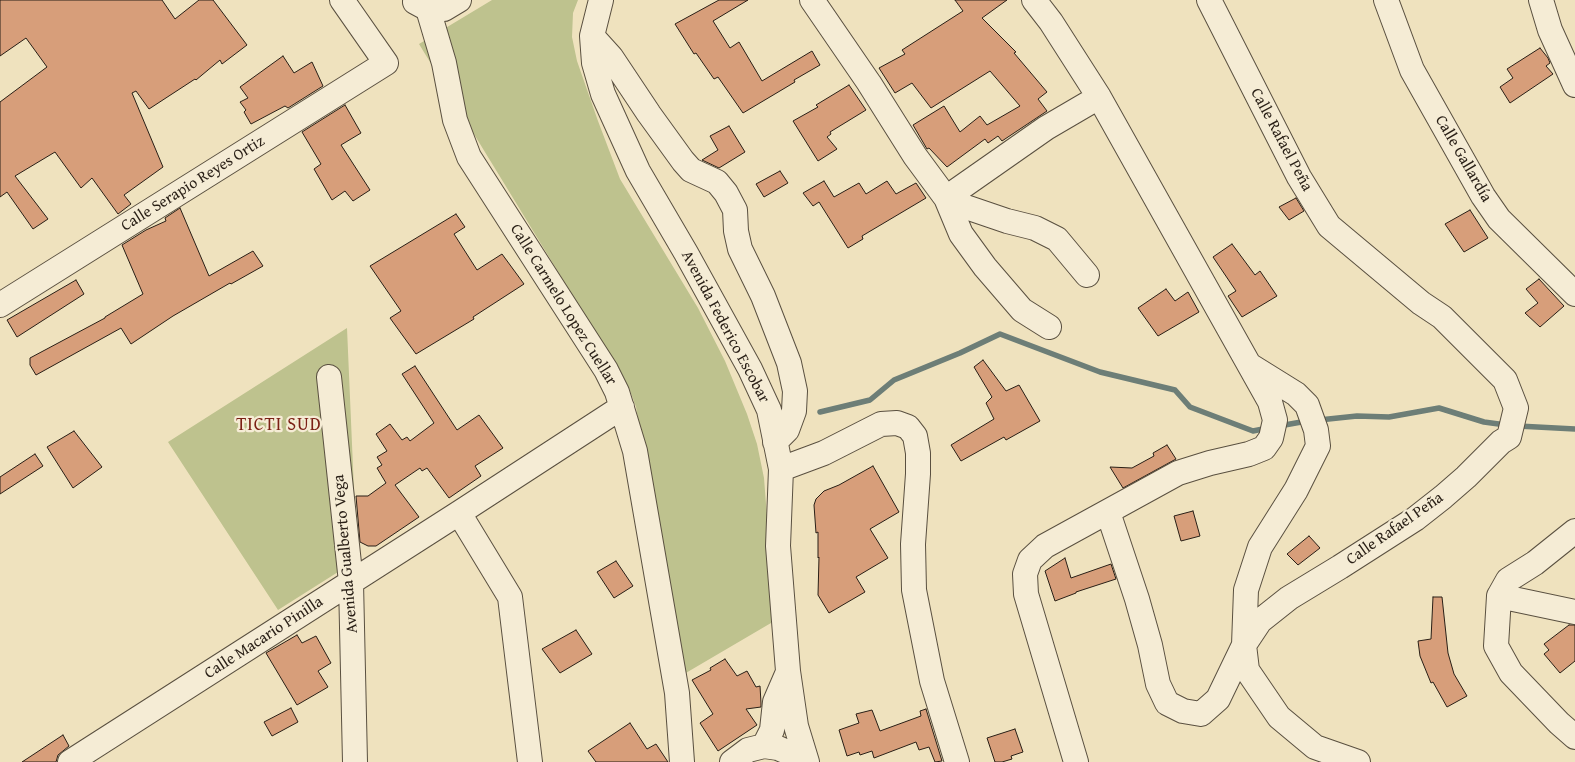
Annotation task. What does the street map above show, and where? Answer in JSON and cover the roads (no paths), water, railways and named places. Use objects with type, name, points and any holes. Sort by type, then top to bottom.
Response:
[{"type":"street","name":"Calle Serapio Reyes Ortiz","points":[[0,305],[386,63],[342,0]]},
{"type":"street","points":[[421,4],[444,9],[459,0]]},
{"type":"street","name":"Avenida Federico Escobar","points":[[601,0],[592,36],[594,63],[603,94],[638,171],[750,369],[769,410],[781,469],[778,546],[788,671],[796,726],[807,762]]},
{"type":"street","points":[[812,0],[869,83],[915,156],[946,198],[961,234],[985,267],[1022,310],[1049,327]]},
{"type":"street","points":[[1034,0],[1051,22],[1100,97],[1270,402],[1275,420],[1271,438],[1264,448],[1250,454],[1210,463],[1178,474],[1046,546],[1030,560],[1025,574],[1026,594],[1076,762]]},
{"type":"street","name":"Calle Rafael Peña","points":[[1108,512],[1137,599],[1150,644],[1158,684],[1167,703],[1183,711],[1201,714],[1218,699],[1244,645],[1260,621],[1289,598],[1415,519],[1449,492],[1501,442],[1509,437],[1516,408],[1505,380],[1442,317],[1420,303],[1329,226],[1299,177],[1209,0]]},
{"type":"street","name":"Calle Gallardía","points":[[1386,0],[1412,70],[1483,196],[1499,219],[1575,294]]},
{"type":"street","points":[[1540,0],[1550,30],[1575,85]]},
{"type":"street","name":"Calle Carmelo Lopez Cuellar","points":[[421,4],[444,63],[455,120],[469,157],[606,370],[617,392],[634,451],[677,694],[682,762]]},
{"type":"street","points":[[592,36],[611,57],[683,161],[691,170],[717,182],[726,193],[735,210],[736,230],[740,248],[766,304],[789,363],[795,391],[794,411],[787,430],[775,442]]},
{"type":"street","points":[[946,198],[1046,128],[1100,97]]},
{"type":"street","points":[[946,198],[988,215],[1034,228],[1057,239],[1087,275]]},
{"type":"street","points":[[1248,364],[1296,394],[1307,405],[1316,430],[1318,446],[1296,490],[1260,547],[1246,590],[1244,645],[1247,670],[1279,717],[1314,748],[1358,762]]},
{"type":"street","name":"Avenida Gualberto Vega","points":[[329,378],[351,582],[356,762]]},
{"type":"street","name":"Calle Macario Pinilla","points":[[70,762],[622,407]]},
{"type":"street","points":[[781,469],[824,453],[881,424],[897,423],[908,427],[915,436],[918,453],[918,474],[913,544],[914,590],[932,681],[957,762]]},
{"type":"street","points":[[459,513],[510,597],[530,762]]},
{"type":"street","points":[[1575,531],[1535,563],[1508,580],[1499,596],[1496,646],[1511,673],[1575,737]]},
{"type":"street","points":[[1499,596],[1575,612]]},
{"type":"street","points":[[764,746],[772,730],[775,702],[788,671]]},
{"type":"street","points":[[732,762],[748,750],[764,746],[778,748],[794,755],[798,762]]},
{"type":"waterway","points":[[820,412],[870,400],[894,380],[960,353],[1000,334],[1100,372],[1175,390],[1190,407],[1253,431],[1268,428]]},
{"type":"waterway","points":[[1319,420],[1357,416],[1389,417],[1439,408],[1484,422],[1506,425]]},
{"type":"waterway","points":[[1279,426],[1307,421]]},
{"type":"waterway","points":[[1518,426],[1575,429]]},
{"type":"district","name":"TICTI SUD","points":[[279,425]]}]
